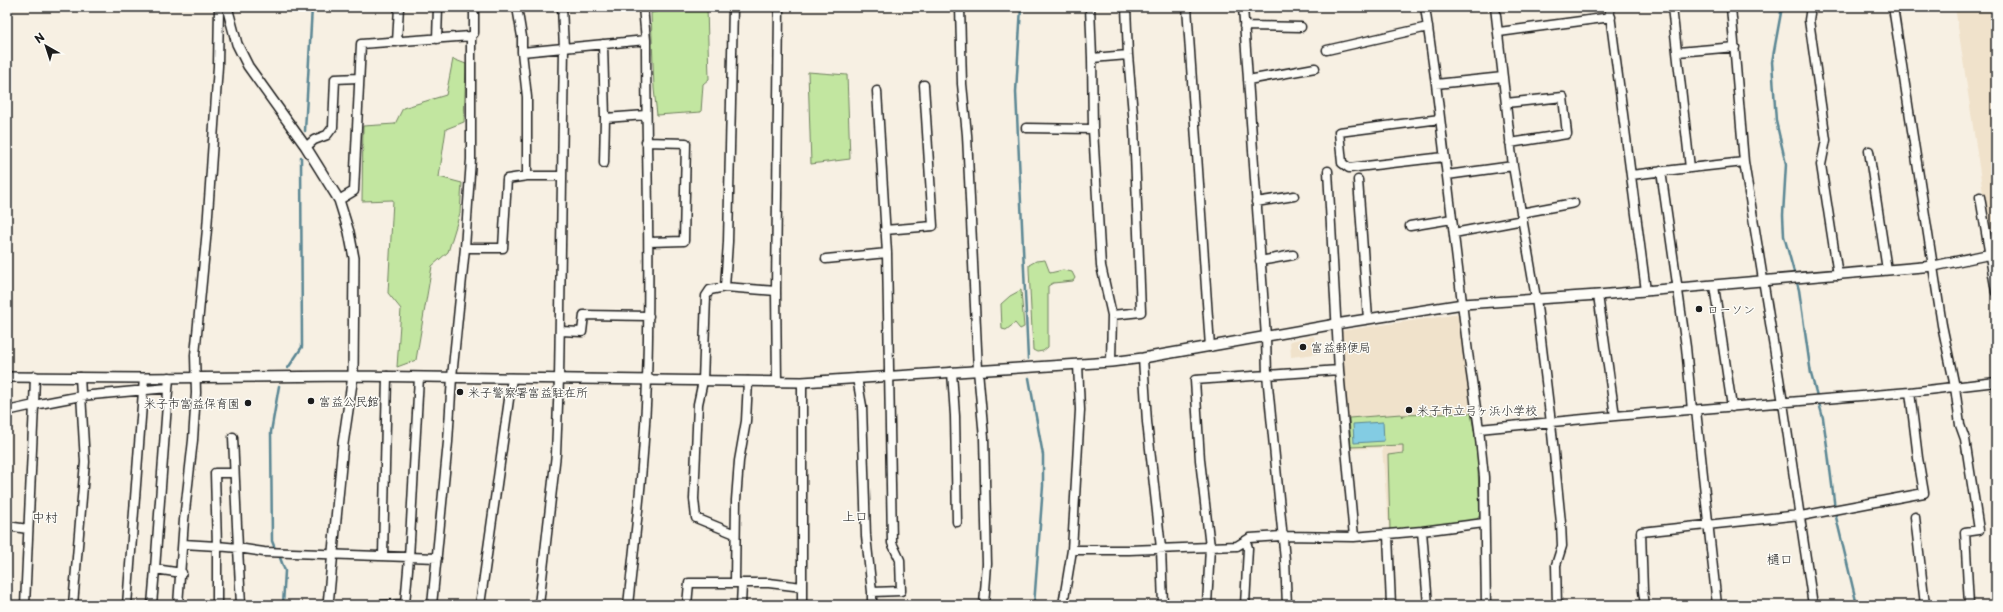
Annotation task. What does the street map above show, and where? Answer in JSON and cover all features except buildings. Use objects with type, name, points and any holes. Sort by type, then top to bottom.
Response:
[{"type":"street","points":[[178,605],[193,440],[196,393],[195,355],[210,174],[219,7]]},
{"type":"street","points":[[227,7],[237,44],[248,66],[306,147],[339,200],[350,232],[354,258],[353,376],[343,444],[328,605]]},
{"type":"street","points":[[397,42],[399,7]]},
{"type":"street","points":[[437,39],[438,7]]},
{"type":"street","points":[[432,605],[448,450],[452,377],[465,248],[471,159],[471,36],[474,33],[474,7]]},
{"type":"street","points":[[517,7],[522,37],[522,52],[527,97],[527,176]]},
{"type":"street","points":[[539,605],[556,454],[560,378],[564,48],[562,7]]},
{"type":"street","points":[[628,605],[642,466],[649,316],[646,40],[643,7]]},
{"type":"street","points":[[725,287],[728,242],[733,7]]},
{"type":"street","points":[[777,382],[776,291],[780,7]]},
{"type":"street","points":[[960,7],[962,84],[967,135],[978,370],[984,438],[987,564],[984,605]]},
{"type":"street","points":[[1090,7],[1093,129],[1101,266],[1112,315],[1111,362]]},
{"type":"street","points":[[1112,315],[1141,312],[1134,126],[1128,55],[1126,7]]},
{"type":"street","points":[[1187,7],[1210,347]]},
{"type":"street","points":[[1243,7],[1266,337],[1267,375],[1287,605]]},
{"type":"street","points":[[1426,7],[1484,477],[1486,605]]},
{"type":"street","points":[[1495,7],[1513,166],[1536,298],[1551,423],[1562,546],[1556,565],[1558,605]]},
{"type":"street","points":[[1609,7],[1646,291]]},
{"type":"street","points":[[1672,7],[1690,168]]},
{"type":"street","points":[[1732,7],[1744,162],[1783,403],[1813,605]]},
{"type":"street","points":[[1811,7],[1809,20],[1826,140],[1821,165],[1838,275]]},
{"type":"street","points":[[1893,7],[1906,104],[1934,266],[1942,325],[1960,425],[1965,439],[1979,530],[1965,532],[1969,605]]},
{"type":"street","points":[[1499,32],[1611,17]]},
{"type":"street","points":[[1244,26],[1301,27]]},
{"type":"street","points":[[1327,50],[1428,28]]},
{"type":"street","points":[[339,200],[354,191],[358,78],[361,44],[471,36]]},
{"type":"street","points":[[522,52],[646,40]]},
{"type":"street","points":[[603,44],[605,118],[604,163]]},
{"type":"street","points":[[1678,52],[1735,47]]},
{"type":"street","points":[[1092,58],[1128,55]]},
{"type":"street","points":[[1248,80],[1315,68]]},
{"type":"street","points":[[1436,84],[1503,77]]},
{"type":"street","points":[[306,147],[314,140],[327,135],[332,126],[336,79],[358,78]]},
{"type":"street","points":[[885,230],[933,226],[924,85]]},
{"type":"street","points":[[872,592],[901,591],[900,560],[892,543],[887,253],[877,91]]},
{"type":"street","points":[[1506,103],[1563,97],[1565,112],[1567,134],[1510,143]]},
{"type":"street","points":[[605,118],[646,115]]},
{"type":"street","points":[[1440,119],[1339,132],[1342,163],[1349,168],[1444,157]]},
{"type":"street","points":[[1026,128],[1093,129]]},
{"type":"street","points":[[646,142],[686,143],[684,241],[649,242]]},
{"type":"street","points":[[1869,151],[1887,270]]},
{"type":"street","points":[[1631,175],[1744,162]]},
{"type":"street","points":[[1447,175],[1513,166]]},
{"type":"street","points":[[1328,171],[1339,370],[1354,537]]},
{"type":"street","points":[[1661,171],[1709,525],[1717,605]]},
{"type":"street","points":[[465,248],[503,248],[507,179],[527,176],[562,176]]},
{"type":"street","points":[[1358,180],[1368,318]]},
{"type":"street","points":[[1256,202],[1294,196]]},
{"type":"street","points":[[1980,197],[1993,254],[1996,292]]},
{"type":"street","points":[[1454,233],[1574,203]]},
{"type":"street","points":[[1410,226],[1452,219]]},
{"type":"street","points":[[826,259],[887,253]]},
{"type":"street","points":[[7,377],[35,376],[144,378],[387,376],[802,382],[888,377],[1111,362],[1210,347],[1368,318],[1463,304],[1714,286],[1934,266],[1993,254]]},
{"type":"street","points":[[1260,261],[1293,255]]},
{"type":"street","points":[[1714,286],[1732,407]]},
{"type":"street","points":[[735,534],[696,518],[694,499],[698,404],[703,381],[706,296],[710,290],[725,287],[776,291]]},
{"type":"street","points":[[1598,295],[1615,416]]},
{"type":"street","points":[[560,332],[582,332],[584,315],[649,316]]},
{"type":"street","points":[[1143,358],[1147,422],[1161,548],[1163,605]]},
{"type":"street","points":[[1063,605],[1072,550],[1080,410],[1078,364]]},
{"type":"street","points":[[1207,605],[1210,547],[1200,460],[1195,380],[1339,370]]},
{"type":"street","points":[[952,372],[956,416],[957,522]]},
{"type":"street","points":[[25,605],[35,376]]},
{"type":"street","points":[[383,556],[387,376]]},
{"type":"street","points":[[73,605],[85,462],[80,377]]},
{"type":"street","points":[[152,605],[169,377]]},
{"type":"street","points":[[380,605],[408,605],[409,558],[419,377]]},
{"type":"street","points":[[127,605],[144,378]]},
{"type":"street","points":[[480,605],[512,378]]},
{"type":"street","points":[[857,378],[862,406],[866,536],[872,605]]},
{"type":"street","points":[[741,605],[735,534],[739,461],[746,421],[748,381]]},
{"type":"street","points":[[802,382],[802,605]]},
{"type":"street","points":[[1479,429],[1615,416],[1910,392],[1996,382]]},
{"type":"street","points":[[7,411],[81,396],[168,388]]},
{"type":"street","points":[[1645,605],[1643,591],[1641,532],[1800,516],[1924,493],[1910,392]]},
{"type":"street","points":[[233,436],[241,605]]},
{"type":"street","points":[[217,605],[215,473],[234,473]]},
{"type":"street","points":[[1915,517],[1925,605]]},
{"type":"street","points":[[1072,550],[1129,550],[1237,546],[1246,542],[1250,538],[1282,536],[1354,537],[1422,531],[1484,523]]},
{"type":"street","points":[[7,526],[28,529]]},
{"type":"street","points":[[1422,531],[1428,605]]},
{"type":"street","points":[[1388,534],[1391,605]]},
{"type":"street","points":[[1245,605],[1248,548],[1246,542]]},
{"type":"street","points":[[183,544],[333,556],[437,558]]},
{"type":"street","points":[[155,569],[182,573]]},
{"type":"street","points":[[687,605],[689,583],[769,583],[802,587]]},
{"type":"shaded area","points":[[1955,7],[1996,7],[1996,245],[1991,246]]},
{"type":"shaded area","name":"米子市立弓ヶ浜小学校","points":[[1460,314],[1480,459],[1482,515],[1476,523],[1389,532],[1382,448],[1348,449],[1339,331]]},
{"type":"shaded area","points":[[1314,336],[1316,354],[1291,357],[1290,341]]},
{"type":"green space","points":[[678,7],[707,7],[709,79],[703,84],[701,112],[657,115],[654,89],[651,13]]},
{"type":"green space","points":[[453,59],[466,64],[464,122],[446,129],[439,177],[462,183],[460,213],[448,252],[432,266],[416,360],[397,367],[401,309],[388,293],[393,200],[362,201],[363,126],[395,124],[403,108],[446,95]]},
{"type":"green space","points":[[808,72],[847,75],[850,159],[811,164]]},
{"type":"green space","points":[[1045,260],[1050,273],[1063,270],[1072,272],[1075,278],[1073,281],[1053,283],[1048,286],[1048,347],[1043,351],[1037,352],[1033,350],[1029,265],[1036,261]]},
{"type":"green space","points":[[1021,290],[1024,327],[1020,329],[1015,323],[1006,330],[1002,329],[1001,304],[1010,296]]},
{"type":"green space","points":[[1471,413],[1477,448],[1480,515],[1475,522],[1390,530],[1388,455],[1403,453],[1403,445],[1351,447],[1349,418],[1401,414],[1402,418],[1402,415]]},
{"type":"water","points":[[1383,422],[1384,441],[1354,443],[1353,424]]},
{"type":"waterway","points":[[305,131],[312,7]]},
{"type":"waterway","points":[[1021,7],[1016,92],[1028,359]]},
{"type":"waterway","points":[[1782,7],[1772,62],[1776,121],[1786,164],[1783,215],[1784,236],[1799,290],[1811,374],[1823,418],[1836,517],[1857,605]]},
{"type":"waterway","points":[[288,368],[302,347],[301,157]]},
{"type":"waterway","points":[[1029,378],[1043,455],[1043,486],[1034,605]]},
{"type":"waterway","points":[[276,551],[272,541],[271,432],[279,386]]},
{"type":"waterway","points":[[279,555],[285,571],[283,605]]},
{"type":"place","name":"ローソン","points":[[1699,309]]},
{"type":"place","name":"富益郵便局","points":[[1303,347]]},
{"type":"place","name":"米子警察署富益駐在所","points":[[460,392]]},
{"type":"place","name":"富益公民館","points":[[311,401]]},
{"type":"place","name":"米子市富益保育園","points":[[248,403]]},
{"type":"place","name":"米子市立弓ヶ浜小学校","points":[[1409,410]]},
{"type":"district","name":"上口","points":[[855,515]]},
{"type":"district","name":"中村","points":[[45,516]]},
{"type":"district","name":"樋口","points":[[1780,558]]}]
